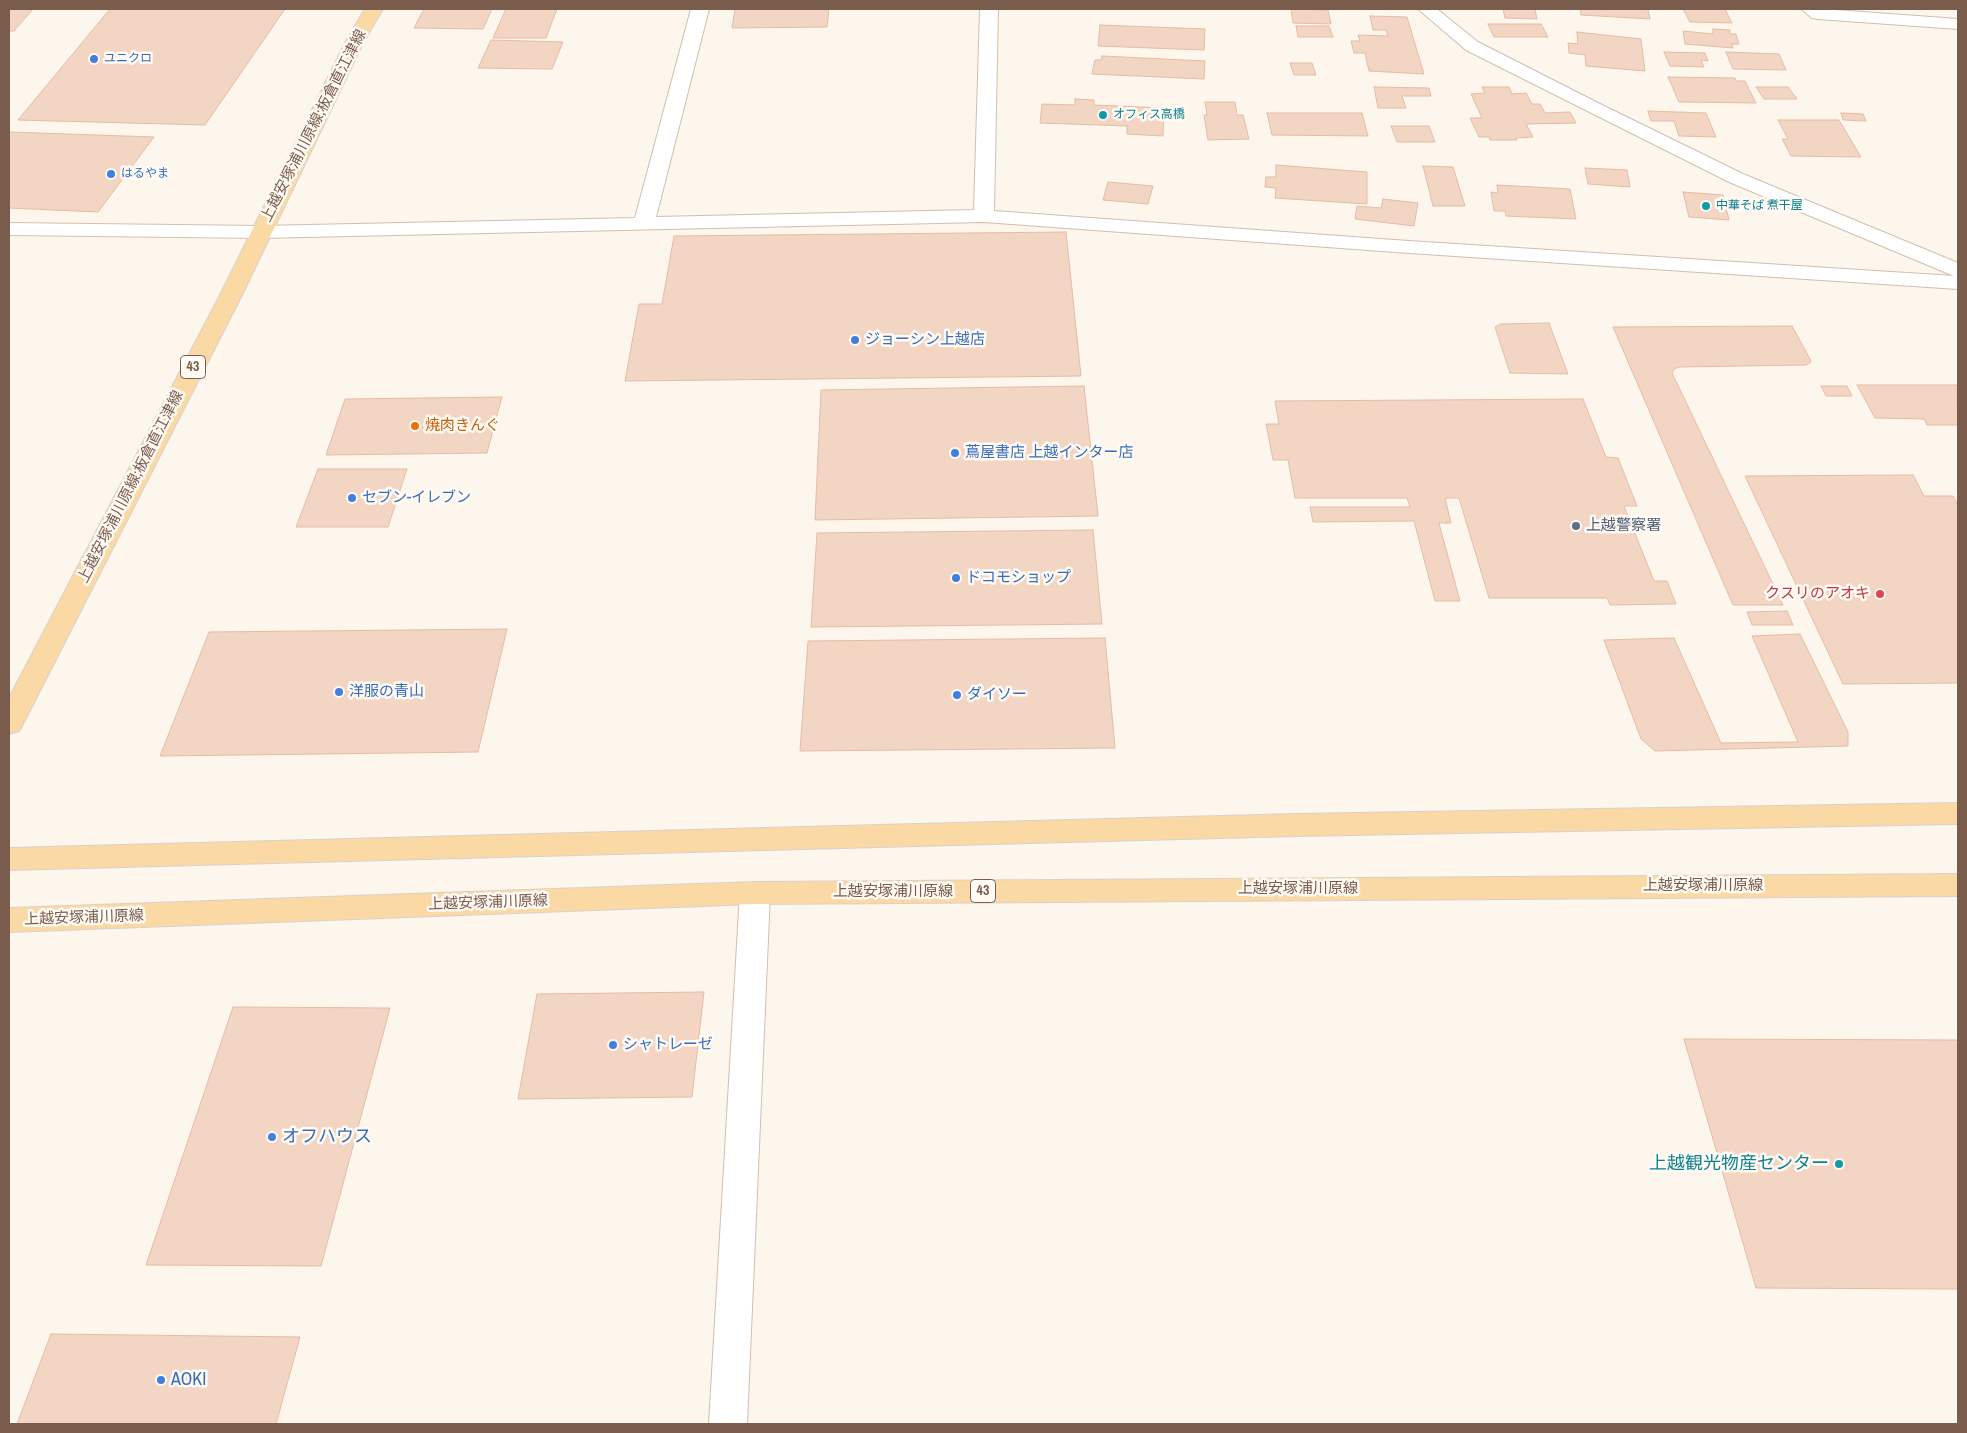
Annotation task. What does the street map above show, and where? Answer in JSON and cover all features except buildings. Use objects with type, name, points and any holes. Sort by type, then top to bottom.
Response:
[{"type":"main road","name":"上越安塚浦川原線;板倉直江津線","points":[[9,724],[230,297],[260,232],[355,41],[374,9]]},
{"type":"main road","points":[[9,859],[1306,825],[1958,814]]},
{"type":"main road","name":"上越安塚浦川原線","points":[[9,920],[755,893],[1958,885]]},
{"type":"street","points":[[644,224],[700,9]]},
{"type":"street","points":[[984,216],[989,9]]},
{"type":"street","points":[[1427,9],[1472,46],[1591,108],[1736,178],[1958,271]]},
{"type":"street","points":[[1810,9],[1818,14],[1958,24]]},
{"type":"street","points":[[9,229],[260,232],[984,216],[1409,247],[1958,283]]},
{"type":"street","points":[[728,1424],[755,893]]},
{"type":"place","name":"ユニクロ","points":[[94,59]]},
{"type":"place","name":"オフィス高橋","points":[[1103,115]]},
{"type":"place","name":"はるやま","points":[[111,174]]},
{"type":"place","name":"中華そば 煮干屋","points":[[1706,206]]},
{"type":"place","name":"ジョーシン上越店","points":[[855,340]]},
{"type":"place","name":"焼肉きんぐ","points":[[415,426]]},
{"type":"place","name":"蔦屋書店 上越インター店","points":[[955,453]]},
{"type":"place","name":"セブン-イレブン","points":[[352,498]]},
{"type":"place","name":"上越警察署","points":[[1576,526]]},
{"type":"place","name":"ドコモショップ","points":[[956,578]]},
{"type":"place","name":"クスリのアオキ","points":[[1880,594]]},
{"type":"place","name":"洋服の青山","points":[[339,692]]},
{"type":"place","name":"ダイソー","points":[[957,695]]},
{"type":"place","name":"シャトレーゼ","points":[[613,1045]]},
{"type":"place","name":"オフハウス","points":[[272,1137]]},
{"type":"place","name":"上越観光物産センター","points":[[1839,1164]]},
{"type":"place","name":"AOKI","points":[[161,1380]]}]
